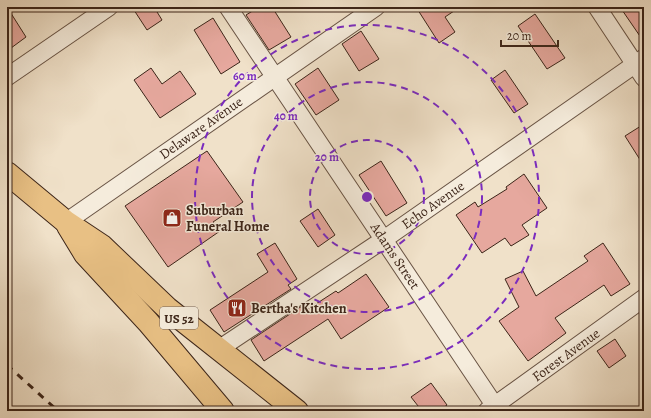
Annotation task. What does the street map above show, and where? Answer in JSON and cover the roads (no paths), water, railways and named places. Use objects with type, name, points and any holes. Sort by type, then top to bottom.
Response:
[{"type":"main road","name":"US 52","points":[[7,174],[66,222],[102,246],[167,308],[297,411]]},
{"type":"main road","name":"US 52","points":[[66,222],[85,254],[148,322],[224,411]]},
{"type":"street","points":[[7,77],[109,7]]},
{"type":"street","name":"Adams Street","points":[[228,7],[383,240],[491,409]]},
{"type":"street","name":"Delaware Avenue","points":[[66,222],[376,7]]},
{"type":"street","points":[[596,7],[639,61],[644,78]]},
{"type":"street","name":"Echo Avenue","points":[[219,349],[383,240],[639,61]]},
{"type":"street","name":"Forest Avenue","points":[[491,409],[644,298]]},
{"type":"railway","points":[[7,365],[58,411]]},
{"type":"place","name":"Suburban Funeral Home","points":[[172,218]]},
{"type":"place","name":"Bertha's Kitchen","points":[[237,308]]}]
